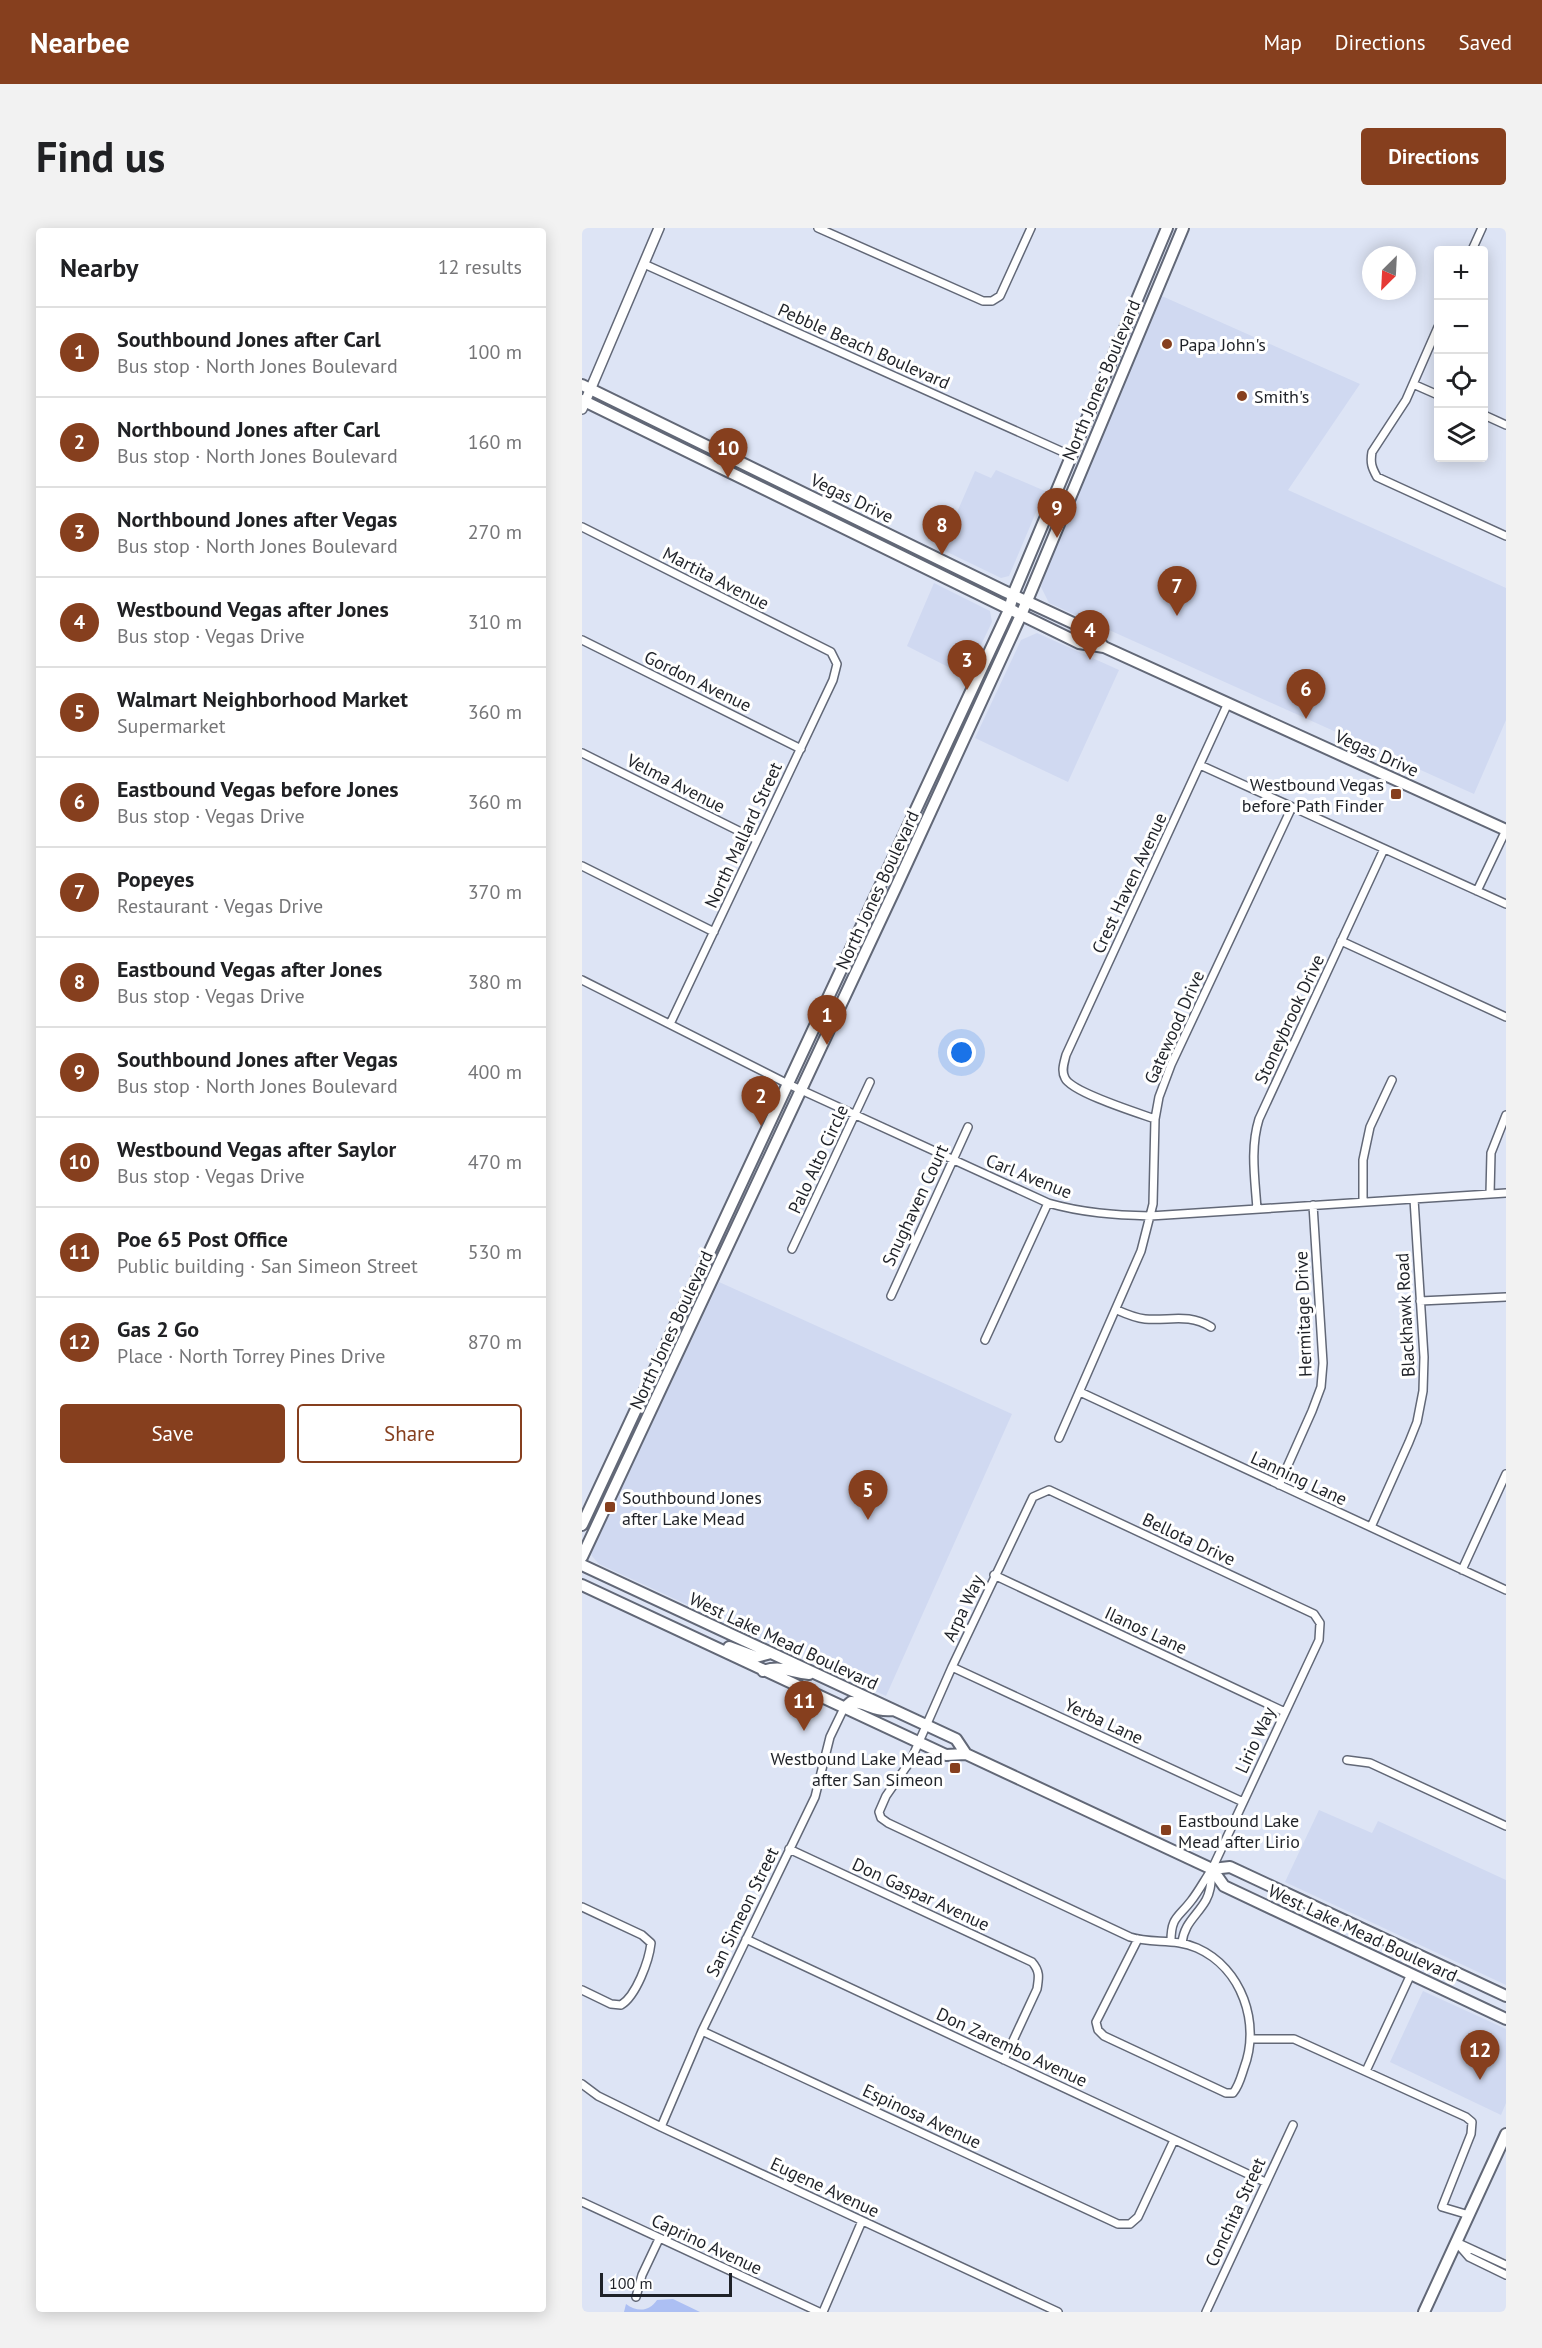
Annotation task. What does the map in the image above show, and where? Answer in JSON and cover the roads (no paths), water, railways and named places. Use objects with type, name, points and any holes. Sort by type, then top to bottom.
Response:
[{"type":"main road","name":"North Jones Boulevard","points":[[582,1525],[1009,610],[1013,595],[1167,228]]},
{"type":"main road","name":"North Jones Boulevard","points":[[582,1557],[1021,615],[1183,228]]},
{"type":"main road","points":[[1106,374],[1119,379]]},
{"type":"main road","name":"Vegas Drive","points":[[587,387],[1026,602],[1086,629],[1104,647]]},
{"type":"main road","name":"Vegas Drive","points":[[583,404],[1079,643],[1104,647],[1506,830]]},
{"type":"main road","points":[[1072,456],[1072,493]]},
{"type":"main road","points":[[898,848],[911,854]]},
{"type":"main road","points":[[684,1340],[685,1323],[699,1289],[699,1274]]},
{"type":"main road","points":[[664,1383],[664,1371],[679,1334],[676,1323]]},
{"type":"main road","name":"West Lake Mead Boulevard","points":[[582,1565],[926,1724],[956,1739],[966,1754]]},
{"type":"main road","name":"West Lake Mead Boulevard","points":[[582,1585],[946,1755],[966,1754],[1212,1869],[1224,1886],[1506,2019]]},
{"type":"main road","points":[[700,1640],[718,1642],[756,1657],[771,1653]]},
{"type":"main road","points":[[763,1671],[777,1666],[793,1672],[819,1675]]},
{"type":"main road","points":[[844,1708],[851,1702],[858,1702],[879,1711],[895,1710]]},
{"type":"main road","name":"West Lake Mead Boulevard","points":[[1212,1869],[1230,1867],[1506,1996]]},
{"type":"main road","points":[[1332,1937],[1340,1919]]},
{"type":"main road","points":[[1425,2312],[1506,2134]]},
{"type":"street","points":[[583,404],[587,387],[659,228]]},
{"type":"street","points":[[818,228],[983,301],[992,301],[1000,296],[1031,228]]},
{"type":"street","points":[[1474,246],[1482,228]]},
{"type":"street","name":"Pebble Beach Boulevard","points":[[644,264],[1072,456]]},
{"type":"street","points":[[1434,336],[1406,400],[1372,452],[1370,460],[1372,468],[1377,477],[1506,536]]},
{"type":"street","points":[[1413,384],[1434,393]]},
{"type":"street","points":[[1488,417],[1506,424]]},
{"type":"street","name":"Martita Avenue","points":[[582,527],[831,652],[835,657]]},
{"type":"street","name":"Gordon Avenue","points":[[582,640],[801,749]]},
{"type":"street","name":"North Mallard Street","points":[[670,1024],[833,680],[837,664],[835,657]]},
{"type":"street","name":"Crest Haven Avenue","points":[[1155,1119],[1080,1091],[1068,1083],[1064,1076],[1066,1055],[1228,704]]},
{"type":"street","name":"Velma Avenue","points":[[582,753],[757,840]]},
{"type":"street","points":[[1200,765],[1506,904]]},
{"type":"street","name":"Gatewood Drive","points":[[1059,1438],[1141,1251],[1153,1204],[1155,1119],[1159,1097],[1292,807]]},
{"type":"street","points":[[1477,891],[1506,830]]},
{"type":"street","name":"Stoneybrook Drive","points":[[1257,1209],[1253,1153],[1254,1135],[1259,1119],[1384,849]]},
{"type":"street","points":[[582,866],[714,932]]},
{"type":"street","points":[[1341,941],[1506,1017]]},
{"type":"street","name":"Carl Avenue","points":[[582,980],[855,1116],[1048,1203],[1077,1211],[1104,1215],[1150,1216],[1506,1193]]},
{"type":"street","points":[[1364,1202],[1362,1160],[1370,1127],[1392,1080]]},
{"type":"street","name":"Palo Alto Circle","points":[[792,1249],[870,1082]]},
{"type":"street","points":[[1490,1194],[1491,1153],[1506,1115]]},
{"type":"street","name":"Snughaven Court","points":[[891,1296],[968,1127]]},
{"type":"street","name":"Blackhawk Road","points":[[1371,1527],[1417,1422],[1423,1391],[1424,1357],[1414,1198]]},
{"type":"street","points":[[985,1340],[1048,1203]]},
{"type":"street","name":"Hermitage Drive","points":[[1279,1485],[1321,1387],[1323,1363],[1313,1205]]},
{"type":"street","points":[[1420,1301],[1506,1297]]},
{"type":"street","points":[[1117,1310],[1145,1319],[1176,1317],[1199,1320],[1211,1327]]},
{"type":"street","name":"Lanning Lane","points":[[1080,1392],[1506,1590]]},
{"type":"street","points":[[1462,1570],[1506,1474]]},
{"type":"street","name":"Bellota Drive","points":[[1040,1492],[1049,1490],[1081,1504],[1314,1614],[1320,1623]]},
{"type":"street","name":"Arpa Way","points":[[1040,1492],[1033,1497],[994,1575],[911,1760],[886,1796],[879,1812],[881,1818],[1137,1940]]},
{"type":"street","name":"Ilanos Lane","points":[[994,1575],[1286,1712]]},
{"type":"street","name":"Lirio Way","points":[[1212,1869],[1319,1640],[1320,1623]]},
{"type":"street","name":"Yerba Lane","points":[[952,1667],[1243,1802]]},
{"type":"street","name":"San Simeon Street","points":[[661,2127],[702,2031],[815,1797],[830,1737],[844,1708]]},
{"type":"street","points":[[1347,1761],[1370,1763],[1506,1826]]},
{"type":"street","name":"Don Gaspar Avenue","points":[[789,1849],[1032,1962],[1038,1969],[1037,1989],[1004,2060]]},
{"type":"street","points":[[1172,1941],[1171,1926],[1174,1919],[1191,1902],[1212,1869]]},
{"type":"street","points":[[1182,1943],[1184,1930],[1206,1901],[1211,1890],[1212,1869]]},
{"type":"street","points":[[582,1907],[642,1935],[651,1943],[650,1956],[629,2000],[621,2005],[611,2004],[582,1990]]},
{"type":"street","name":"Don Zarembo Avenue","points":[[746,1940],[1265,2182]]},
{"type":"street","points":[[1137,1940],[1172,1941],[1197,1948],[1208,1954],[1237,1981],[1245,2002],[1251,2039],[1249,2056],[1233,2093],[1227,2093],[1104,2036],[1098,2030],[1096,2022],[1137,1940]]},
{"type":"street","points":[[1366,2071],[1411,1974]]},
{"type":"street","name":"Espinosa Avenue","points":[[702,2031],[1118,2224],[1130,2224],[1138,2217],[1174,2140]]},
{"type":"street","points":[[1251,2039],[1294,2039],[1466,2117],[1472,2122],[1471,2134],[1442,2206],[1469,2216]]},
{"type":"street","name":"Eugene Avenue","points":[[582,2085],[598,2096],[661,2127],[1058,2312]]},
{"type":"street","name":"Conchita Street","points":[[1206,2312],[1293,2125]]},
{"type":"street","name":"Caprino Avenue","points":[[582,2202],[821,2312]]},
{"type":"street","points":[[821,2312],[862,2221]]},
{"type":"street","points":[[636,2297],[642,2275],[659,2239]]},
{"type":"street","points":[[1456,2242],[1506,2265]]},
{"type":"street","points":[[1456,2242],[1469,2257],[1506,2275]]},
{"type":"place","name":"Papa John's","points":[[1167,344]]},
{"type":"place","name":"Smith's","points":[[1242,396]]},
{"type":"place","name":"Westbound Vegas after Saylor","points":[[728,478]]},
{"type":"place","name":"Southbound Jones after Vegas","points":[[1057,538]]},
{"type":"place","name":"Eastbound Vegas after Jones","points":[[942,555]]},
{"type":"place","name":"Popeyes","points":[[1177,616]]},
{"type":"place","name":"Westbound Vegas after Jones","points":[[1090,660]]},
{"type":"place","name":"Northbound Jones after Vegas","points":[[967,690]]},
{"type":"place","name":"Eastbound Vegas before Jones","points":[[1306,719]]},
{"type":"place","name":"Westbound Vegas before Path Finder","points":[[1396,794]]},
{"type":"place","name":"Southbound Jones after Carl","points":[[827,1045]]},
{"type":"place","name":"Northbound Jones after Carl","points":[[761,1126]]},
{"type":"place","name":"Southbound Jones after Lake Mead","points":[[610,1507]]},
{"type":"place","name":"Walmart Neighborhood Market","points":[[868,1520]]},
{"type":"place","name":"Poe 65 Post Office","points":[[804,1731]]},
{"type":"place","name":"Westbound Lake Mead after San Simeon","points":[[955,1768]]},
{"type":"place","name":"Eastbound Lake Mead after Lirio","points":[[1166,1830]]},
{"type":"place","name":"Gas 2 Go","points":[[1480,2080]]}]
